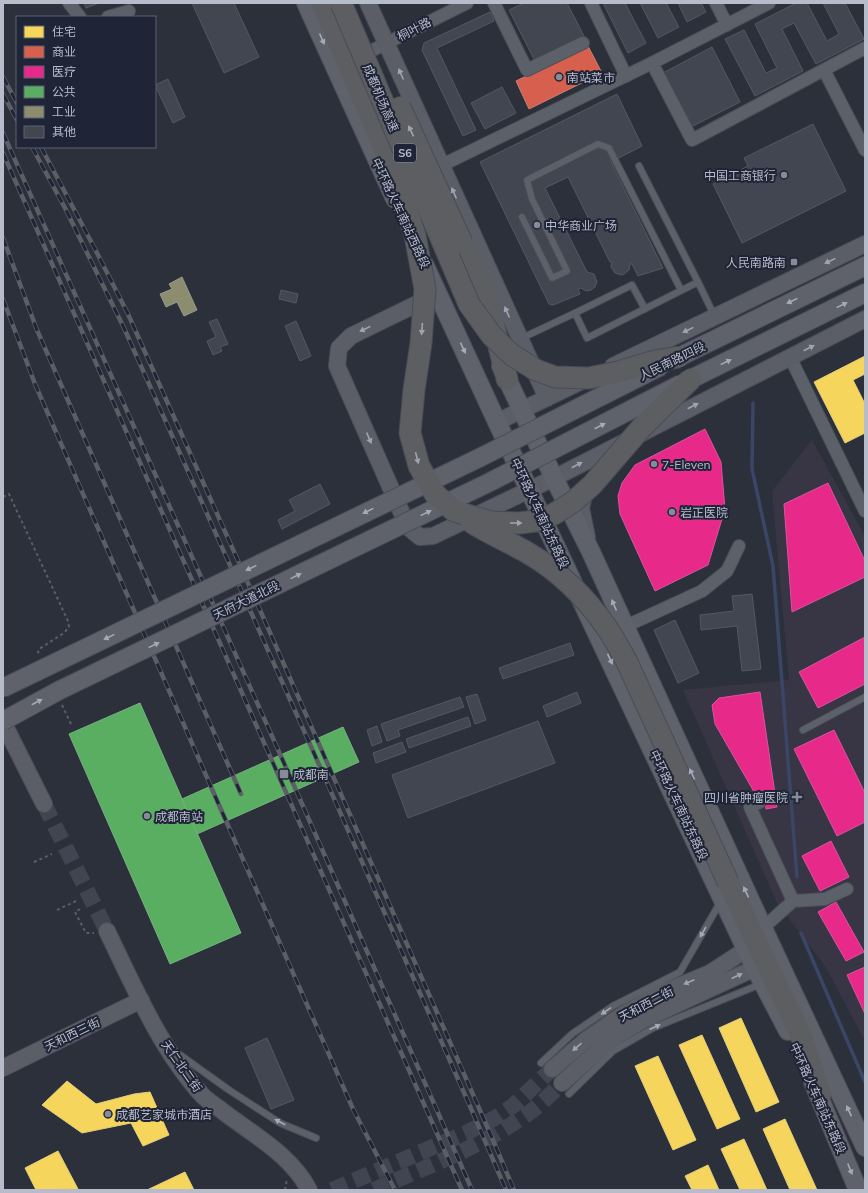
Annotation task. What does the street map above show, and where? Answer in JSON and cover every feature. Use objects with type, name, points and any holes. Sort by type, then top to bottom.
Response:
[{"type":"highway","name":"成都机场高速","points":[[322,3],[393,169],[415,235],[425,289],[422,343],[414,390],[410,433],[419,466],[435,494],[454,511],[486,532],[528,553],[556,572],[586,600],[608,629],[626,660],[725,890],[802,1038],[820,1095]]},
{"type":"highway","name":"成都机场高速","points":[[339,3],[469,304],[492,336],[512,355],[536,370],[556,377],[589,378],[618,372],[655,361],[679,357]]},
{"type":"highway","points":[[353,3],[486,294],[497,351],[507,379]]},
{"type":"highway","points":[[454,511],[491,522],[519,523],[536,521],[554,514],[573,502],[592,485],[642,427],[691,379]]},
{"type":"main road","name":"中环路火车南站西路段","points":[[306,3],[497,422]]},
{"type":"main road","points":[[339,3],[415,178],[497,351]]},
{"type":"main road","name":"人民南路四段","points":[[3,688],[479,458],[679,357],[865,266]]},
{"type":"main road","name":"人民南路四段","points":[[490,482],[691,379],[865,293]]},
{"type":"main road","points":[[507,379],[521,409]]},
{"type":"main road","name":"中环路火车南站东路段","points":[[521,409],[591,552],[762,928],[864,1143]]},
{"type":"main road","name":"中环路火车南站东路段","points":[[497,422],[725,890],[747,949],[820,1095],[858,1190]]},
{"type":"main road","name":"天府大道北段","points":[[3,721],[60,690],[490,482]]},
{"type":"street","points":[[69,3],[79,16]]},
{"type":"street","points":[[368,3],[547,398]]},
{"type":"street","name":"桐叶路","points":[[362,56],[467,3]]},
{"type":"street","points":[[494,3],[527,70],[583,43]]},
{"type":"street","points":[[591,3],[626,76]]},
{"type":"street","points":[[716,3],[727,25]]},
{"type":"street","points":[[415,178],[652,64],[769,3]]},
{"type":"street","points":[[112,16],[129,11]]},
{"type":"street","points":[[652,64],[692,140],[865,48]]},
{"type":"street","points":[[824,70],[865,150]]},
{"type":"street","name":"人民南路四段","points":[[497,422],[521,409],[547,398],[865,244]]},
{"type":"street","points":[[438,293],[351,336],[339,348],[337,366],[408,527],[420,537],[433,536],[530,490],[865,319]]},
{"type":"street","points":[[790,357],[865,511]]},
{"type":"street","points":[[591,552],[581,508],[590,472],[603,452]]},
{"type":"street","points":[[624,627],[702,591],[727,571],[739,546]]},
{"type":"street","points":[[3,721],[44,804]]},
{"type":"street","points":[[760,802],[750,807],[793,901]]},
{"type":"street","points":[[762,928],[793,901],[825,899],[847,889]]},
{"type":"street","name":"天仁北二街","points":[[107,931],[141,1000],[167,1046],[187,1077],[204,1097],[289,1162],[309,1190]]},
{"type":"street","name":"天和西二街","points":[[547,1066],[622,1015],[660,994],[710,973],[747,949]]},
{"type":"street","points":[[566,1088],[609,1041],[643,1020],[759,975]]},
{"type":"street","name":"天和西三街","points":[[4,1064],[141,1000]]},
{"type":"lane","points":[[522,217],[552,278],[567,271],[532,199],[527,180],[598,144],[609,148],[681,290]]},
{"type":"lane","points":[[639,166],[715,317]]},
{"type":"lane","points":[[575,313],[587,338],[698,282]]},
{"type":"lane","points":[[497,351],[632,284],[645,309]]},
{"type":"lane","points":[[802,730],[865,697]]},
{"type":"lane","points":[[547,1066],[572,1034],[613,1006],[680,972],[725,890]]},
{"type":"lane","points":[[167,1046],[229,1090],[280,1123],[316,1138]]},
{"type":"path","points":[[3,497],[9,494],[68,621],[69,627],[64,633],[39,649],[38,652],[41,658]]},
{"type":"path","points":[[61,704],[72,726]]},
{"type":"path","points":[[34,862],[52,854]]},
{"type":"path","points":[[57,910],[76,901]]},
{"type":"path","points":[[80,910],[75,912],[86,934],[107,931]]},
{"type":"shaded area","name":"四川省肿瘤医院","points":[[812,440],[865,536],[865,1041],[825,966],[777,903],[683,690],[789,680],[772,491]]},
{"type":"building: 住宅","points":[[865,356],[865,374],[853,380],[865,404],[865,433],[845,443],[814,382]]},
{"type":"building: 住宅","points":[[741,1018],[779,1102],[756,1112],[719,1028]]},
{"type":"building: 住宅","points":[[702,1035],[740,1119],[717,1129],[679,1045]]},
{"type":"building: 住宅","points":[[658,1056],[696,1140],[673,1150],[635,1066]]},
{"type":"building: 住宅","name":"成都艺家城市酒店","points":[[67,1081],[96,1104],[134,1094],[150,1092],[169,1135],[143,1146],[131,1123],[82,1133],[42,1105]]},
{"type":"building: 住宅","points":[[785,1119],[817,1190],[790,1190],[763,1129]]},
{"type":"building: 住宅","points":[[744,1139],[767,1190],[740,1190],[721,1149]]},
{"type":"building: 住宅","points":[[58,1151],[78,1189],[36,1190],[25,1168]]},
{"type":"building: 住宅","points":[[708,1165],[719,1190],[692,1190],[685,1176]]},
{"type":"building: 住宅","points":[[185,1172],[194,1190],[147,1190]]},
{"type":"building: 商业","name":"南站菜市","points":[[588,46],[602,73],[529,109],[516,81]]},
{"type":"building: 医疗","name":"岩正医院","points":[[705,429],[721,462],[725,509],[708,565],[655,591],[620,514],[618,496],[622,483],[635,465]]},
{"type":"building: 医疗","points":[[828,483],[865,561],[865,577],[792,612],[784,504]]},
{"type":"building: 医疗","points":[[865,637],[865,684],[818,708],[799,672]]},
{"type":"building: 医疗","points":[[760,692],[777,807],[766,809],[764,794],[757,797],[715,724],[712,705],[719,698]]},
{"type":"building: 医疗","points":[[834,730],[865,793],[865,822],[837,836],[794,749]]},
{"type":"building: 医疗","points":[[831,841],[849,877],[820,891],[802,856]]},
{"type":"building: 医疗","points":[[836,902],[864,952],[846,961],[818,912]]},
{"type":"building: 医疗","points":[[865,967],[865,1014],[847,975]]},
{"type":"building: 公共","name":"成都南站","points":[[140,703],[241,933],[170,964],[69,734]]},
{"type":"building: 公共","points":[[343,727],[359,762],[197,834],[182,799]]},
{"type":"building: 工业","points":[[182,277],[197,310],[184,316],[177,302],[166,307],[160,294],[172,289],[169,284]]},
{"type":"building: 其他","points":[[84,3],[99,3],[86,8]]},
{"type":"building: 其他","points":[[192,3],[234,3],[259,57],[224,73]]},
{"type":"building: 其他","points":[[524,3],[567,3],[585,38],[536,63],[509,10]]},
{"type":"building: 其他","points":[[603,3],[625,3],[646,43],[628,53]]},
{"type":"building: 其他","points":[[640,3],[666,3],[679,27],[658,38]]},
{"type":"building: 其他","points":[[678,3],[701,3],[706,12],[687,22]]},
{"type":"building: 其他","points":[[796,3],[807,3],[827,41],[839,34],[823,3],[845,3],[864,39],[816,64],[794,23],[782,29],[803,71],[755,96],[725,39],[744,30],[766,73],[777,68],[755,24]]},
{"type":"building: 其他","points":[[490,12],[494,21],[437,48],[476,130],[463,136],[422,50],[424,43]]},
{"type":"building: 其他","points":[[712,47],[740,102],[691,127],[663,73]]},
{"type":"building: 其他","points":[[168,79],[185,117],[173,123],[156,85]]},
{"type":"building: 其他","points":[[502,87],[516,113],[485,129],[471,103]]},
{"type":"building: 其他","name":"中华商业广场","points":[[617,94],[642,146],[611,162],[663,268],[638,276],[632,264],[630,264],[629,270],[624,274],[621,275],[615,273],[611,267],[612,262],[610,262],[568,177],[545,188],[587,272],[594,274],[597,282],[595,287],[591,290],[586,291],[581,288],[578,289],[580,294],[553,305],[549,304],[480,162]]},
{"type":"building: 其他","name":"中国工商银行","points":[[813,124],[846,191],[742,243],[713,184],[748,166],[744,158]]},
{"type":"building: 其他","points":[[281,290],[298,294],[296,303],[279,299]]},
{"type":"building: 其他","points":[[217,319],[228,344],[220,347],[222,351],[213,355],[207,341],[216,337],[209,322]]},
{"type":"building: 其他","points":[[296,321],[311,356],[300,361],[285,326]]},
{"type":"building: 其他","points":[[320,484],[330,504],[282,529],[278,520],[295,511],[289,500]]},
{"type":"building: 其他","points":[[752,594],[761,669],[742,671],[737,626],[701,630],[700,615],[734,611],[732,596]]},
{"type":"building: 其他","points":[[675,620],[699,673],[678,683],[654,630]]},
{"type":"building: 其他","points":[[570,643],[574,655],[503,679],[499,668]]},
{"type":"building: 其他","points":[[577,692],[581,703],[547,717],[543,706]]},
{"type":"building: 其他","points":[[477,694],[486,720],[475,724],[466,697]]},
{"type":"building: 其他","points":[[460,697],[464,707],[398,730],[400,736],[387,741],[381,724]]},
{"type":"building: 其他","points":[[468,717],[471,726],[409,748],[406,739]]},
{"type":"building: 其他","points":[[538,721],[555,763],[408,818],[392,775]]},
{"type":"building: 其他","points":[[377,726],[382,742],[372,746],[367,730]]},
{"type":"building: 其他","points":[[402,742],[406,752],[376,763],[373,753]]},
{"type":"building: 其他","points":[[267,1038],[294,1100],[271,1109],[245,1048]]},
{"type":"waterway","points":[[753,403],[752,469],[773,566],[797,877]]},
{"type":"waterway","points":[[801,933],[865,1082]]},
{"type":"tunnel","points":[[44,804],[107,931]]},
{"type":"tunnel","points":[[332,1190],[466,1133],[495,1118],[514,1105],[552,1069]]},
{"type":"tunnel","points":[[374,1190],[449,1158],[486,1140],[531,1111],[562,1083]]},
{"type":"railway","points":[[3,77],[16,101]]},
{"type":"railway","points":[[3,94],[16,118]]},
{"type":"railway","points":[[3,133],[288,772],[472,1190]]},
{"type":"railway","points":[[33,148],[65,208],[124,328],[317,760],[506,1190]]},
{"type":"railway","points":[[42,148],[128,314],[264,619],[514,1190]]},
{"type":"railway","points":[[3,153],[462,1190]]},
{"type":"railway","points":[[3,238],[37,330],[241,794]]},
{"type":"railway","points":[[3,299],[35,384],[219,805],[353,1109],[395,1190]]},
{"type":"place","name":"南站菜市","points":[[559,77]]},
{"type":"place","name":"中国工商银行","points":[[784,175]]},
{"type":"place","name":"中华商业广场","points":[[537,225]]},
{"type":"place","name":"人民南路南","points":[[794,262]]},
{"type":"place","name":"7-Eleven","points":[[654,464]]},
{"type":"place","name":"岩正医院","points":[[672,512]]},
{"type":"place","name":"成都南","points":[[284,774]]},
{"type":"place","name":"四川省肿瘤医院","points":[[797,797]]},
{"type":"place","name":"成都南站","points":[[147,816]]},
{"type":"place","name":"成都艺家城市酒店","points":[[108,1114]]}]
